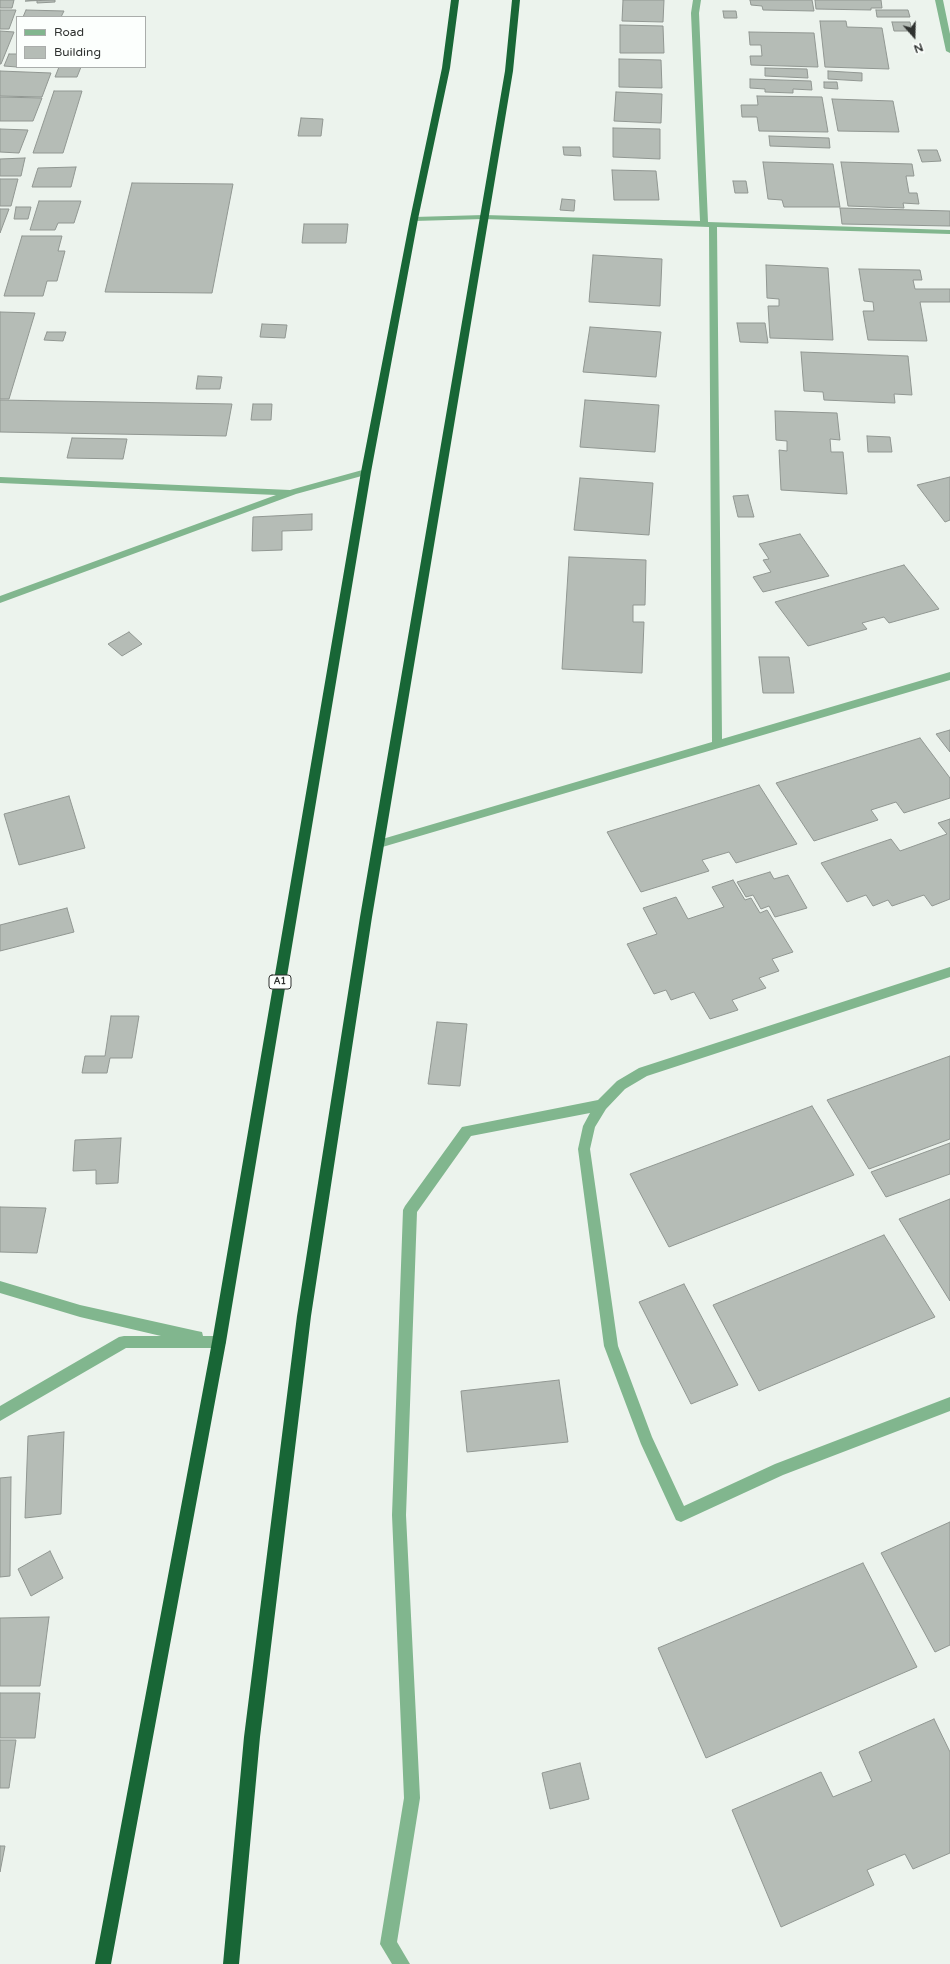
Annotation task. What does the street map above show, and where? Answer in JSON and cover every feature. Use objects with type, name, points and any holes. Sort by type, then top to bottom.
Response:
[{"type":"highway","name":"A1","points":[[103,1964],[220,1342],[366,472],[414,219],[446,68],[455,0]]},
{"type":"highway","points":[[231,1964],[252,1737],[304,1316],[379,844],[509,71],[516,0]]},
{"type":"street","points":[[697,0],[695,13],[708,224],[717,745]]},
{"type":"street","points":[[939,0],[950,51]]},
{"type":"street","points":[[414,219],[484,218],[950,232]]},
{"type":"street","points":[[0,600],[293,492],[366,472]]},
{"type":"street","points":[[0,480],[293,492]]},
{"type":"street","points":[[379,844],[950,676]]},
{"type":"street","points":[[950,972],[643,1072],[621,1085],[602,1105],[589,1126],[584,1149],[611,1346],[646,1439],[681,1515],[780,1469],[950,1404]]},
{"type":"street","points":[[402,1964],[388,1944],[412,1798],[399,1515],[410,1210],[467,1131],[602,1105]]},
{"type":"street","points":[[0,1287],[80,1311],[220,1342]]},
{"type":"street","points":[[0,1414],[124,1342],[220,1342]]},
{"type":"building","points":[[0,0],[14,0],[12,8],[0,8]]},
{"type":"building","points":[[55,0],[55,2],[37,3],[37,1]]},
{"type":"building","points":[[623,0],[664,0],[663,22],[622,21]]},
{"type":"building","points":[[750,0],[812,0],[814,11],[763,10],[762,6],[751,5]]},
{"type":"building","points":[[815,0],[881,0],[882,8],[871,8],[871,10],[816,9]]},
{"type":"building","points":[[0,10],[16,10],[9,29],[0,29]]},
{"type":"building","points":[[26,10],[64,11],[62,16],[23,16]]},
{"type":"building","points":[[876,10],[908,10],[910,17],[877,17]]},
{"type":"building","points":[[723,11],[736,11],[737,18],[724,18]]},
{"type":"building","points":[[820,21],[846,21],[847,27],[882,28],[889,69],[825,67]]},
{"type":"building","points":[[892,22],[910,22],[912,31],[894,31]]},
{"type":"building","points":[[620,25],[663,26],[664,53],[620,53]]},
{"type":"building","points":[[0,31],[14,32],[1,64],[0,64]]},
{"type":"building","points":[[749,32],[814,33],[818,67],[751,65],[750,56],[762,56],[761,45],[750,45]]},
{"type":"building","points":[[9,54],[16,54],[16,67],[4,66]]},
{"type":"building","points":[[619,59],[661,60],[662,88],[619,87]]},
{"type":"building","points":[[59,68],[81,68],[77,77],[55,77]]},
{"type":"building","points":[[765,68],[807,69],[808,78],[765,76]]},
{"type":"building","points":[[0,71],[51,73],[42,97],[0,96]]},
{"type":"building","points":[[828,71],[862,73],[862,81],[828,79]]},
{"type":"building","points":[[750,79],[811,81],[812,90],[793,89],[793,93],[765,92],[765,89],[750,88]]},
{"type":"building","points":[[824,82],[837,82],[838,89],[824,88]]},
{"type":"building","points":[[54,91],[82,91],[63,153],[33,153]]},
{"type":"building","points":[[616,92],[662,94],[661,123],[614,121]]},
{"type":"building","points":[[757,96],[822,97],[828,132],[759,131],[757,117],[742,117],[741,105],[758,105]]},
{"type":"building","points":[[0,97],[42,98],[33,121],[0,121]]},
{"type":"building","points":[[832,99],[893,101],[899,132],[838,131]]},
{"type":"building","points":[[301,118],[323,119],[321,136],[298,136]]},
{"type":"building","points":[[613,128],[660,129],[660,159],[613,157]]},
{"type":"building","points":[[0,129],[28,130],[19,153],[0,152]]},
{"type":"building","points":[[769,136],[829,138],[830,148],[770,146]]},
{"type":"building","points":[[563,147],[580,147],[581,156],[564,155]]},
{"type":"building","points":[[918,150],[937,150],[941,161],[922,162]]},
{"type":"building","points":[[25,158],[21,176],[0,176],[0,159]]},
{"type":"building","points":[[763,162],[833,164],[840,207],[784,207],[782,200],[768,199]]},
{"type":"building","points":[[841,162],[912,164],[914,176],[906,176],[909,193],[917,193],[919,204],[903,203],[904,208],[848,206]]},
{"type":"building","points":[[76,167],[71,187],[32,187],[38,168]]},
{"type":"building","points":[[612,170],[656,171],[659,200],[614,200]]},
{"type":"building","points":[[0,179],[18,179],[11,206],[0,206]]},
{"type":"building","points":[[733,181],[746,181],[748,193],[735,193]]},
{"type":"building","points":[[132,183],[233,184],[212,293],[105,292]]},
{"type":"building","points":[[562,199],[575,200],[574,211],[560,210]]},
{"type":"building","points":[[39,201],[81,201],[74,223],[58,223],[55,230],[30,230]]},
{"type":"building","points":[[16,207],[31,207],[28,219],[14,219]]},
{"type":"building","points":[[840,208],[950,211],[950,226],[842,224]]},
{"type":"building","points":[[0,209],[9,209],[0,233]]},
{"type":"building","points":[[304,224],[348,224],[346,243],[302,243]]},
{"type":"building","points":[[22,236],[62,236],[58,251],[65,251],[57,281],[47,281],[43,296],[4,296]]},
{"type":"building","points":[[593,255],[662,259],[660,306],[589,302]]},
{"type":"building","points":[[766,265],[828,268],[833,340],[770,338],[768,306],[779,306],[779,299],[767,298]]},
{"type":"building","points":[[859,269],[920,270],[922,280],[913,280],[915,289],[950,289],[950,302],[920,302],[927,341],[868,340],[863,311],[874,311],[873,302],[864,301]]},
{"type":"building","points":[[0,312],[35,313],[9,399],[0,399]]},
{"type":"building","points":[[737,323],[765,323],[768,343],[740,342]]},
{"type":"building","points":[[262,324],[287,325],[285,338],[260,337]]},
{"type":"building","points":[[590,327],[661,332],[656,377],[583,372]]},
{"type":"building","points":[[47,332],[66,332],[63,341],[44,340]]},
{"type":"building","points":[[801,352],[908,356],[912,395],[894,394],[895,403],[824,400],[823,392],[804,391]]},
{"type":"building","points":[[198,376],[222,377],[220,389],[196,389]]},
{"type":"building","points":[[0,400],[232,404],[226,436],[0,432]]},
{"type":"building","points":[[585,400],[659,405],[655,452],[580,447]]},
{"type":"building","points":[[253,404],[272,404],[271,420],[251,420]]},
{"type":"building","points":[[775,411],[837,413],[840,440],[830,439],[831,452],[843,452],[847,494],[781,490],[779,450],[787,451],[787,441],[776,440]]},
{"type":"building","points":[[867,436],[890,437],[892,452],[868,452]]},
{"type":"building","points":[[72,438],[127,439],[123,459],[67,458]]},
{"type":"building","points":[[950,477],[950,520],[945,522],[917,485]]},
{"type":"building","points":[[580,478],[653,483],[649,535],[574,530]]},
{"type":"building","points":[[748,495],[754,517],[738,517],[733,496]]},
{"type":"building","points":[[312,514],[312,530],[282,531],[282,550],[252,551],[253,517]]},
{"type":"building","points":[[800,534],[829,576],[763,592],[753,577],[771,572],[763,560],[769,559],[759,544]]},
{"type":"building","points":[[569,557],[646,560],[645,605],[633,605],[633,622],[644,622],[642,673],[562,669]]},
{"type":"building","points":[[904,565],[939,609],[889,623],[884,617],[862,623],[867,629],[808,646],[775,602]]},
{"type":"building","points":[[129,632],[142,644],[122,656],[108,644]]},
{"type":"building","points":[[759,657],[789,657],[794,693],[763,693]]},
{"type":"building","points":[[950,730],[950,752],[936,734]]},
{"type":"building","points":[[920,738],[950,778],[950,798],[904,813],[896,802],[871,810],[878,820],[814,841],[776,783]]},
{"type":"building","points":[[759,785],[797,844],[736,863],[729,852],[702,860],[709,871],[641,892],[607,832]]},
{"type":"building","points":[[69,796],[85,848],[19,865],[4,814]]},
{"type":"building","points":[[950,819],[950,899],[932,906],[924,895],[892,906],[888,900],[873,906],[866,895],[847,902],[821,863],[891,839],[900,851],[947,834],[938,823]]},
{"type":"building","points":[[770,872],[774,879],[788,875],[807,908],[775,917],[769,906],[761,909],[753,895],[746,897],[737,882]]},
{"type":"building","points":[[733,880],[745,900],[751,898],[760,913],[767,910],[793,952],[772,959],[779,971],[759,978],[766,988],[732,1000],[738,1010],[710,1019],[694,992],[671,1000],[666,990],[654,994],[627,944],[657,934],[643,908],[676,897],[688,919],[724,907],[712,887]]},
{"type":"building","points":[[67,908],[74,932],[0,951],[0,925]]},
{"type":"building","points":[[111,1016],[139,1016],[132,1058],[110,1058],[107,1073],[82,1073],[85,1056],[105,1056]]},
{"type":"building","points":[[437,1022],[467,1024],[460,1086],[428,1084]]},
{"type":"building","points":[[950,1056],[950,1139],[869,1169],[827,1100]]},
{"type":"building","points":[[812,1106],[854,1175],[669,1247],[630,1174]]},
{"type":"building","points":[[121,1138],[118,1183],[96,1184],[96,1170],[73,1171],[75,1140]]},
{"type":"building","points":[[950,1143],[950,1174],[886,1197],[871,1172]]},
{"type":"building","points":[[950,1199],[950,1301],[899,1219]]},
{"type":"building","points":[[0,1207],[46,1208],[37,1253],[0,1252]]},
{"type":"building","points":[[884,1235],[935,1317],[759,1391],[713,1305]]},
{"type":"building","points":[[684,1284],[738,1385],[691,1404],[639,1302]]},
{"type":"building","points":[[559,1380],[568,1442],[467,1452],[461,1391]]},
{"type":"building","points":[[64,1432],[61,1514],[25,1518],[28,1436]]},
{"type":"building","points":[[11,1477],[10,1576],[0,1577],[0,1478]]},
{"type":"building","points":[[950,1522],[950,1645],[935,1652],[881,1553]]},
{"type":"building","points":[[50,1551],[63,1578],[31,1596],[18,1569]]},
{"type":"building","points":[[863,1563],[917,1667],[706,1758],[658,1648]]},
{"type":"building","points":[[49,1617],[40,1686],[0,1686],[0,1618]]},
{"type":"building","points":[[0,1693],[40,1693],[35,1738],[0,1738]]},
{"type":"building","points":[[934,1719],[950,1752],[950,1853],[913,1869],[905,1854],[867,1870],[874,1885],[781,1927],[732,1810],[821,1772],[833,1797],[872,1781],[859,1752]]},
{"type":"building","points":[[0,1740],[16,1740],[9,1788],[0,1788]]},
{"type":"building","points":[[580,1763],[589,1799],[550,1809],[542,1773]]},
{"type":"building","points":[[0,1846],[5,1846],[0,1872]]}]
